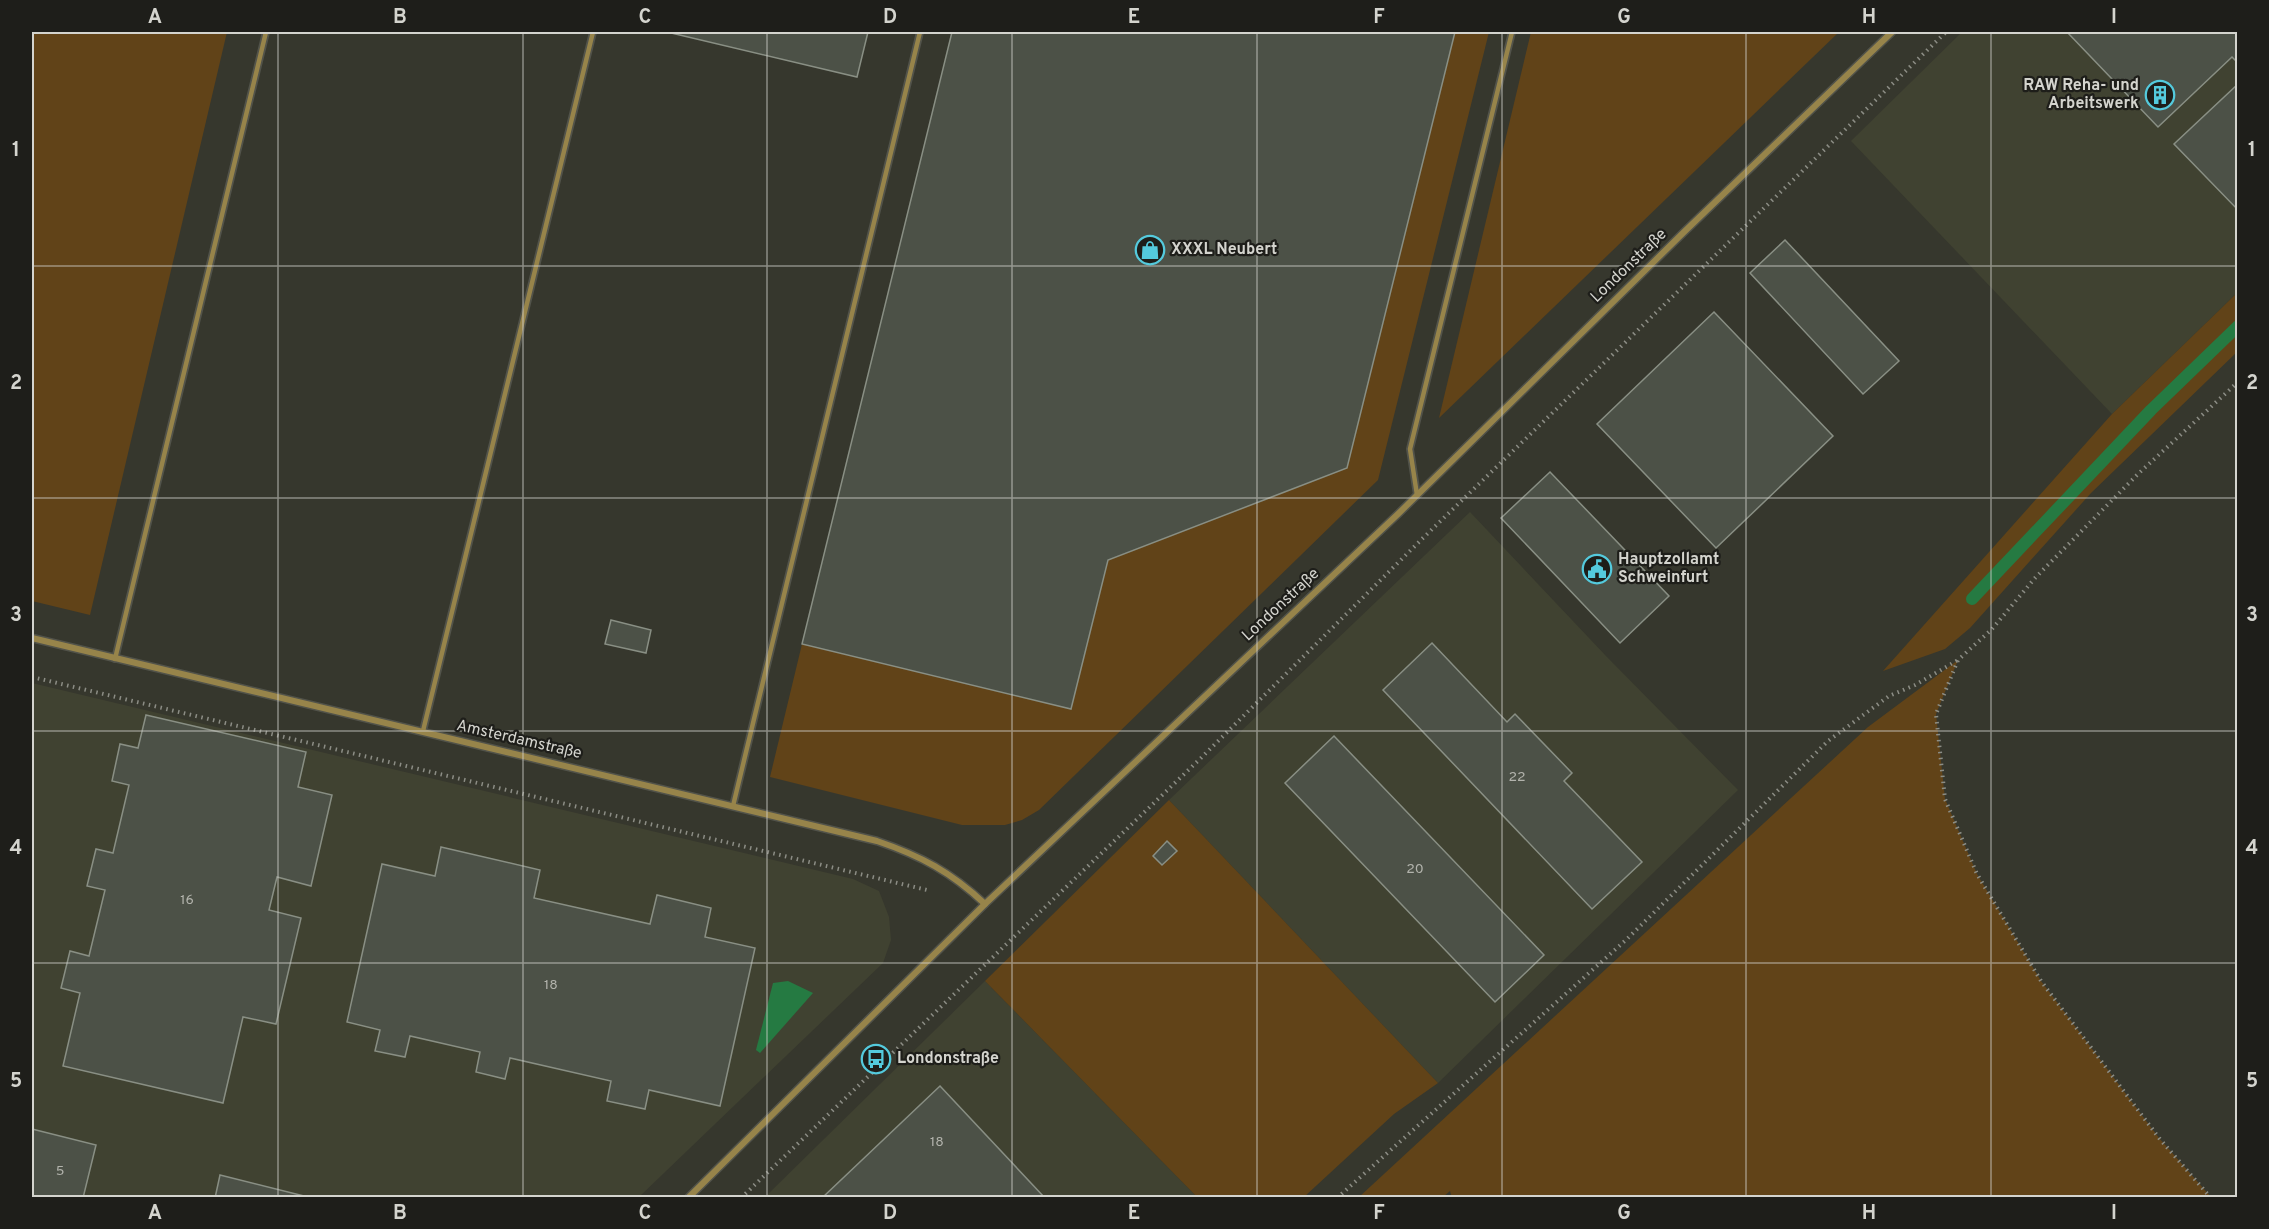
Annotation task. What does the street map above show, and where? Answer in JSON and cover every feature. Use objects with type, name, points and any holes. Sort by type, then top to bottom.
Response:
[{"type":"street","name":"Londonstraße","points":[[688,1197],[985,904],[1417,495],[1684,232],[1892,32]]},
{"type":"street","name":"Amsterdamstraße","points":[[32,639],[423,731],[877,842],[917,855],[960,880],[985,904]]},
{"type":"lane","points":[[115,658],[266,32]]},
{"type":"lane","points":[[423,731],[593,32]]},
{"type":"lane","points":[[733,806],[920,32]]},
{"type":"lane","points":[[1417,495],[1410,449],[1512,32]]},
{"type":"path","points":[[741,1197],[1202,757],[1422,539],[1946,32]]},
{"type":"path","points":[[1337,1197],[1627,939],[1828,741],[1890,696],[1915,685],[1958,660],[1992,629],[2035,578],[2138,474],[2238,382]]},
{"type":"path","points":[[1958,660],[1936,714],[1945,799],[1977,874],[2040,981],[2159,1138],[2211,1197]]},
{"type":"path","points":[[32,677],[861,873]]},
{"type":"shaded area","points":[[32,32],[227,32],[90,615],[32,601]]},
{"type":"shaded area","points":[[1455,32],[1489,32],[1378,480],[1039,810],[1022,820],[1005,825],[962,825],[770,777],[802,644],[1071,709],[1108,560],[1347,468]]},
{"type":"shaded area","points":[[1531,32],[1839,32],[1439,418]]},
{"type":"shaded area","points":[[1962,32],[2237,32],[2237,293],[2112,414],[1851,141]]},
{"type":"shaded area","points":[[2237,293],[2237,352],[2091,493],[1970,628],[1945,649],[1883,671],[2112,414]]},
{"type":"shaded area","points":[[1470,512],[1606,656],[1738,790],[1438,1083],[1169,800]]},
{"type":"shaded area","points":[[1958,660],[1936,714],[1945,799],[1977,874],[2041,981],[2159,1138],[2211,1197],[1452,1198],[1450,1191],[1443,1197],[1358,1198],[1868,727]]},
{"type":"shaded area","points":[[32,683],[853,879],[879,891],[889,917],[891,940],[883,963],[639,1197],[32,1198]]},
{"type":"shaded area","points":[[1169,800],[1438,1083],[1394,1114],[1304,1197],[1197,1197],[985,981]]},
{"type":"shaded area","points":[[788,981],[813,993],[760,1053],[756,1050],[773,983]]},
{"type":"shaded area","points":[[985,981],[1197,1197],[764,1198]]},
{"type":"building","points":[[667,32],[868,32],[857,77]]},
{"type":"building","name":"XXXL Neubert","points":[[952,32],[1455,32],[1347,468],[1108,560],[1071,709],[802,644]]},
{"type":"building","name":"RAW Reha- und Arbeitswerk","points":[[2067,32],[2238,32],[2238,63],[2232,57],[2158,127]]},
{"type":"building","name":"RAW Reha- und Arbeitswerk","points":[[2238,84],[2238,210],[2174,144]]},
{"type":"building","points":[[1785,240],[1899,361],[1863,394],[1750,273]]},
{"type":"building","points":[[1714,312],[1833,436],[1716,548],[1597,424]]},
{"type":"building","name":"Hauptzollamt Schweinfurt","points":[[1550,472],[1669,596],[1620,643],[1501,518]]},
{"type":"building","points":[[611,620],[651,630],[646,653],[605,644]]},
{"type":"building","points":[[1432,643],[1507,722],[1515,714],[1572,773],[1564,781],[1642,862],[1592,909],[1383,690]]},
{"type":"building","points":[[146,715],[306,752],[298,787],[332,795],[311,886],[277,877],[269,910],[301,918],[276,1024],[243,1017],[223,1103],[63,1066],[80,993],[61,988],[70,951],[89,956],[105,890],[87,886],[96,849],[113,853],[129,785],[112,781],[120,744],[138,748]]},
{"type":"building","points":[[1334,736],[1544,955],[1495,1002],[1285,783]]},
{"type":"building","points":[[1167,841],[1177,851],[1162,865],[1153,856]]},
{"type":"building","points":[[441,847],[540,870],[534,898],[650,924],[657,895],[711,908],[705,937],[755,948],[720,1106],[649,1090],[645,1109],[607,1101],[611,1081],[510,1058],[505,1079],[476,1072],[480,1052],[410,1036],[405,1057],[375,1051],[380,1030],[347,1022],[382,864],[435,876]]},
{"type":"building","points":[[940,1086],[1045,1198],[822,1198]]},
{"type":"building","points":[[32,1129],[96,1145],[83,1198],[32,1198]]},
{"type":"building","points":[[220,1175],[312,1198],[215,1198]]},
{"type":"waterway","points":[[1972,599],[2151,410],[2238,326]]},
{"type":"place","name":"RAW Reha- und Arbeitswerk","points":[[2160,95]]},
{"type":"place","name":"XXXL Neubert","points":[[1150,250]]},
{"type":"place","name":"Hauptzollamt Schweinfurt","points":[[1597,569]]},
{"type":"place","name":"Londonstraße","points":[[876,1059]]}]
